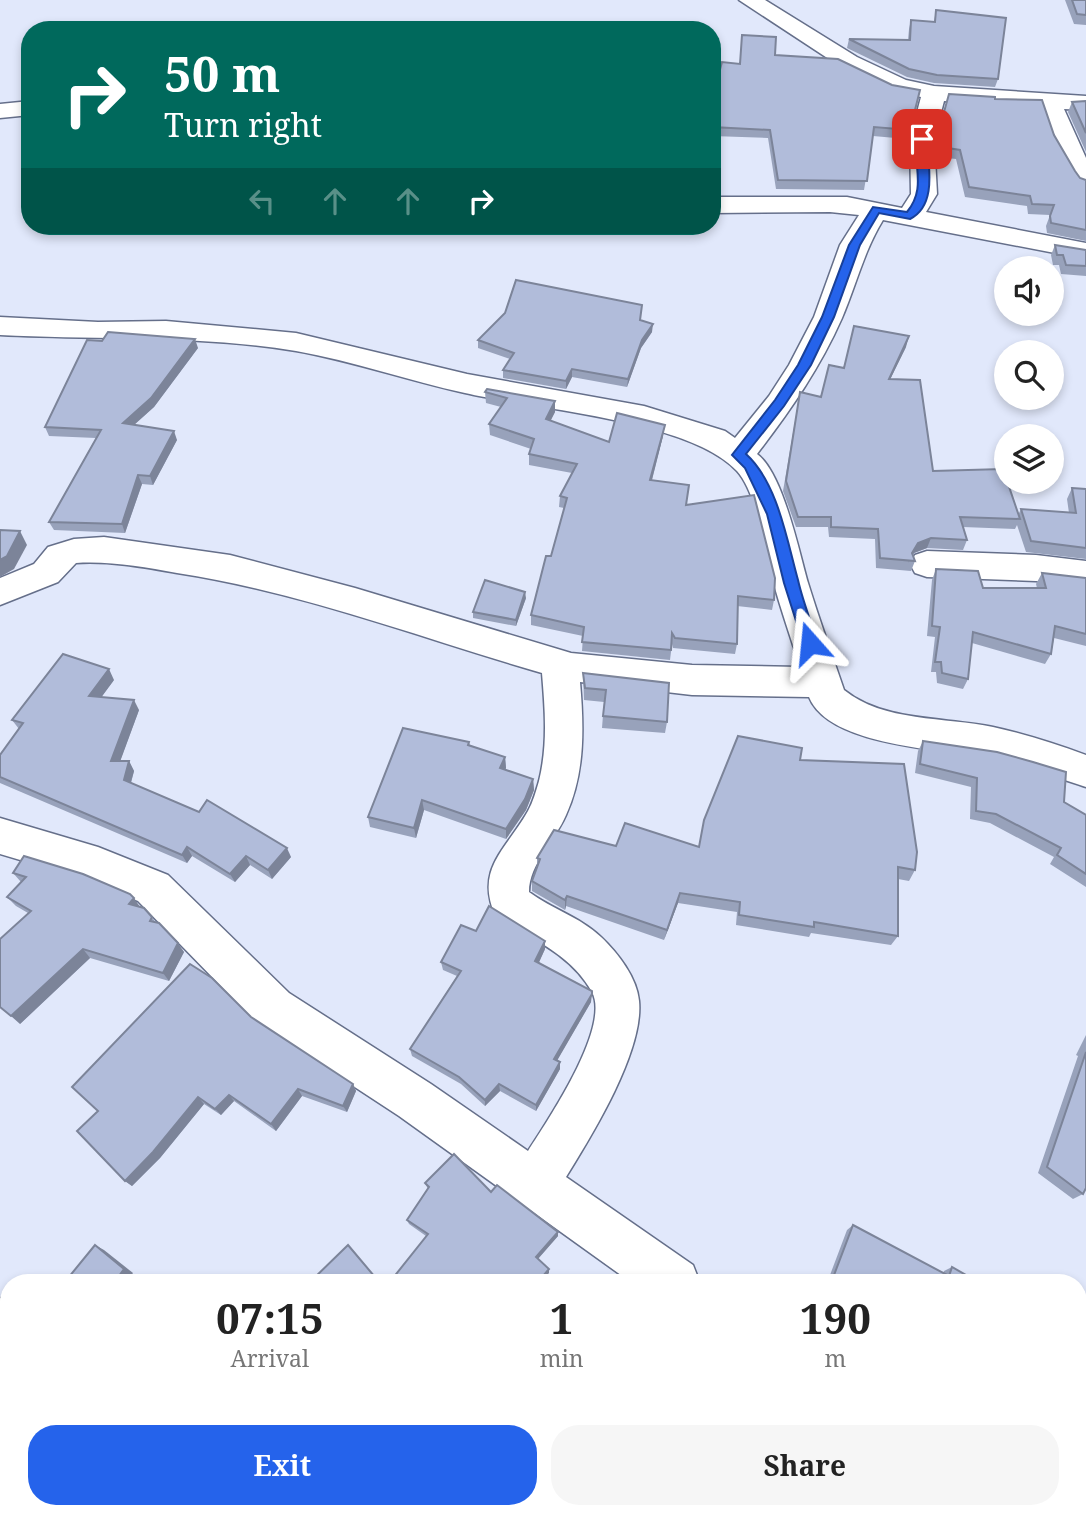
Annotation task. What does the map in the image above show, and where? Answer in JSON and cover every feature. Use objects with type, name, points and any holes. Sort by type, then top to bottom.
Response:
[{"type":"street","points":[[750,0],[849,62],[899,86],[934,93],[1086,103]]},
{"type":"street","points":[[910,216],[924,194],[922,139],[934,93]]},
{"type":"street","points":[[1050,102],[1065,143],[1086,180]]},
{"type":"street","points":[[0,111],[21,109]]},
{"type":"street","points":[[721,206],[753,208],[813,203],[876,210],[1086,251]]},
{"type":"street","points":[[739,455],[780,403],[804,365],[828,317],[854,245],[876,210]]},
{"type":"street","points":[[0,327],[98,331],[166,330],[296,342],[467,384],[644,416],[714,439],[750,465],[774,514],[791,583],[828,699],[835,707],[847,714],[875,722],[992,743],[1086,771]]},
{"type":"street","points":[[0,592],[46,573],[60,556],[74,551],[104,549],[242,571],[355,600],[560,664],[692,680],[823,682]]},
{"type":"street","points":[[927,564],[1036,568],[1086,574]]},
{"type":"street","points":[[534,1184],[586,1102],[614,1031],[617,999],[605,973],[583,948],[510,904],[505,887],[514,861],[540,827],[559,778],[565,726],[560,664]]},
{"type":"street","points":[[0,836],[98,865],[153,888],[273,1009],[415,1100],[662,1274]]},
{"type":"building","points":[[1072,0],[1086,0],[1086,15],[1077,14]]},
{"type":"building","points":[[936,10],[1006,18],[998,79],[937,75],[909,69],[849,39],[910,40],[911,20],[935,22]]},
{"type":"building","points":[[742,35],[776,37],[775,55],[838,59],[892,85],[920,90],[910,130],[874,127],[867,181],[778,180],[770,130],[721,127],[722,62],[740,64]]},
{"type":"building","points":[[949,94],[1042,100],[1054,135],[1075,171],[1080,178],[1086,180],[1086,230],[1051,223],[1050,216],[1054,205],[1032,204],[1030,196],[969,187],[960,150],[941,147],[939,130]]},
{"type":"building","points":[[1086,101],[1086,133],[1072,102]]},
{"type":"building","points":[[1055,245],[1086,250],[1086,266],[1066,265],[1064,256],[1057,255]]},
{"type":"building","points":[[516,280],[642,305],[640,320],[653,324],[642,340],[628,379],[572,369],[566,381],[503,370],[514,353],[478,340],[505,313]]},
{"type":"building","points":[[854,326],[909,336],[889,379],[920,380],[933,471],[994,469],[994,494],[1012,494],[1020,519],[960,517],[967,540],[931,538],[918,543],[912,553],[915,561],[880,558],[878,529],[831,527],[831,517],[798,517],[786,481],[800,392],[821,397],[829,365],[844,368]]},
{"type":"building","points":[[108,332],[195,339],[151,398],[123,423],[174,431],[150,476],[138,475],[122,524],[49,522],[101,430],[45,427],[87,340],[102,341]]},
{"type":"building","points":[[487,389],[555,401],[546,419],[609,442],[617,413],[665,425],[650,480],[689,485],[686,505],[754,495],[775,578],[774,600],[738,596],[737,644],[675,638],[672,633],[671,650],[582,642],[584,627],[531,615],[546,556],[551,556],[567,498],[560,496],[577,464],[529,454],[534,439],[489,424],[507,398],[485,392]]},
{"type":"building","points":[[1072,488],[1086,489],[1086,548],[1031,541],[1021,509],[1076,513]]},
{"type":"building","points":[[0,530],[20,531],[7,556],[0,560]]},
{"type":"building","points":[[936,569],[978,571],[983,588],[1046,588],[1042,573],[1086,578],[1086,634],[1055,626],[1051,654],[973,632],[968,679],[942,673],[941,662],[935,662],[940,627],[932,626]]},
{"type":"building","points":[[485,580],[525,592],[516,620],[473,612]]},
{"type":"building","points":[[63,654],[109,669],[89,696],[134,700],[111,761],[129,761],[124,780],[199,812],[207,800],[287,848],[268,870],[246,856],[230,874],[187,847],[182,855],[0,777],[0,755],[23,723],[12,720]]},
{"type":"building","points":[[583,673],[669,683],[667,722],[603,716],[606,690],[585,688]]},
{"type":"building","points":[[403,728],[469,742],[468,745],[505,757],[500,768],[533,779],[525,799],[506,829],[422,800],[414,828],[368,817]]},
{"type":"building","points":[[738,736],[802,748],[800,760],[904,764],[917,852],[915,870],[898,867],[898,936],[814,922],[814,927],[739,915],[740,902],[680,893],[667,930],[567,896],[565,900],[532,881],[540,859],[537,858],[554,830],[616,846],[625,823],[699,847],[704,820]]},
{"type":"building","points":[[923,741],[997,752],[1066,772],[1064,802],[1086,815],[1086,874],[1057,855],[1061,848],[996,814],[976,811],[977,778],[920,764]]},
{"type":"building","points":[[24,856],[83,874],[130,894],[134,898],[129,904],[144,908],[152,917],[150,921],[159,923],[178,943],[163,973],[83,949],[11,1016],[0,1007],[0,939],[31,911],[7,897],[26,877],[13,873]]},
{"type":"building","points":[[489,906],[545,941],[535,961],[592,991],[554,1059],[560,1062],[536,1105],[499,1084],[485,1100],[459,1077],[410,1049],[461,971],[441,962],[461,925],[476,931]]},
{"type":"building","points":[[190,964],[212,978],[251,1017],[353,1084],[343,1106],[298,1089],[271,1124],[229,1095],[215,1109],[198,1097],[153,1152],[125,1181],[77,1131],[98,1111],[72,1087]]},
{"type":"building","points":[[1086,1052],[1086,1188],[1083,1194],[1047,1167]]},
{"type":"building","points":[[454,1154],[491,1192],[497,1185],[558,1232],[536,1257],[549,1269],[545,1274],[396,1274],[428,1234],[407,1220],[429,1187],[425,1183]]},
{"type":"building","points":[[853,1225],[945,1274],[834,1274]]},
{"type":"building","points":[[95,1245],[124,1269],[120,1274],[71,1274]]},
{"type":"building","points":[[348,1245],[372,1274],[318,1274]]},
{"type":"building","points":[[952,1267],[964,1274],[950,1274]]},
{"type":"route","points":[[810,643],[791,583],[774,514],[750,465],[739,455],[780,403],[804,365],[828,317],[854,245],[876,210],[910,216],[918,206],[924,194],[922,139]]}]
